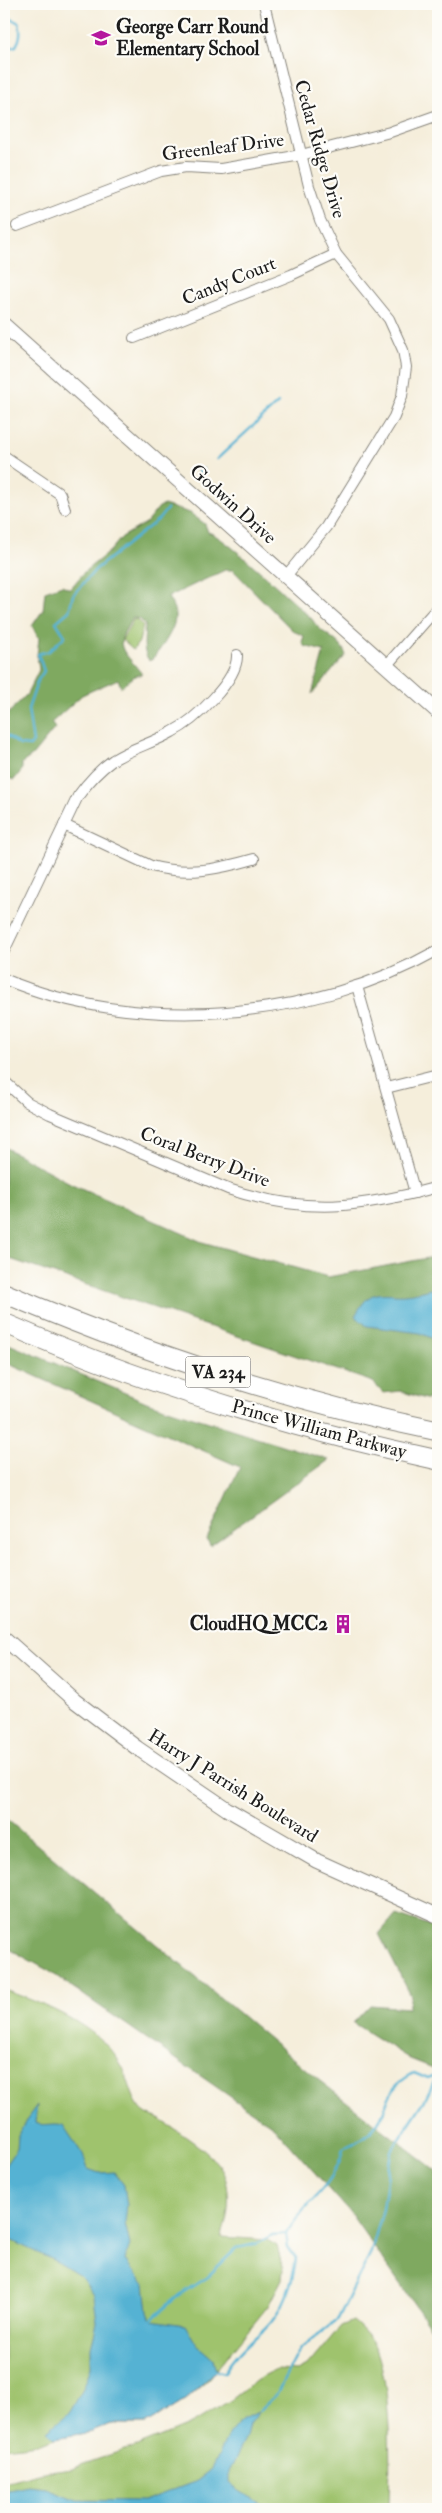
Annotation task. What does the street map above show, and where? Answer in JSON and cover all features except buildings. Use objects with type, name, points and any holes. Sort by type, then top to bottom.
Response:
[{"type":"highway","name":"Prince William Parkway","points":[[4,1293],[89,1327],[228,1376],[340,1408],[438,1431]]},
{"type":"highway","name":"Prince William Parkway","points":[[4,1323],[136,1375],[229,1406],[338,1436],[438,1460]]},
{"type":"street","name":"Cedar Ridge Drive","points":[[264,4],[301,155],[320,220],[336,254],[383,311],[395,330],[405,358],[404,387],[394,416],[326,527],[286,576]]},
{"type":"street","name":"Greenleaf Drive","points":[[17,226],[162,171],[186,167],[221,169],[301,155],[390,132],[438,115]]},
{"type":"street","name":"Candy Court","points":[[134,338],[291,275],[336,254]]},
{"type":"street","name":"Godwin Drive","points":[[4,325],[438,712]]},
{"type":"street","points":[[4,456],[60,494],[65,509]]},
{"type":"street","points":[[386,666],[438,607]]},
{"type":"street","points":[[4,951],[78,796],[99,771],[130,750],[161,738],[187,722],[228,681],[235,669],[237,655]]},
{"type":"street","points":[[64,825],[151,866],[165,870],[202,872],[254,859]]},
{"type":"street","points":[[4,979],[70,999],[116,1008],[167,1013],[215,1012],[270,1006],[357,986],[395,972],[438,950]]},
{"type":"street","points":[[357,986],[415,1193]]},
{"type":"street","points":[[386,1088],[438,1075]]},
{"type":"street","name":"Coral Berry Drive","points":[[4,1081],[22,1098],[50,1114],[228,1189],[252,1197],[296,1205],[340,1206],[385,1201],[438,1187]]},
{"type":"street","name":"Harry J Parrish Boulevard","points":[[4,1638],[76,1701],[227,1809],[317,1861],[438,1916]]},
{"type":"green space","points":[[164,505],[190,513],[205,524],[208,532],[229,545],[260,571],[312,619],[320,629],[335,640],[346,655],[312,694],[324,651],[304,646],[302,642],[304,636],[293,631],[233,570],[225,570],[168,597],[173,606],[175,621],[166,640],[150,661],[144,649],[145,625],[140,619],[133,618],[121,642],[125,653],[142,674],[133,677],[121,687],[118,679],[82,695],[51,723],[55,728],[32,756],[22,763],[22,770],[14,780],[8,778],[4,781],[4,718],[27,694],[39,670],[37,655],[39,638],[32,626],[43,610],[45,591],[62,585],[70,589],[85,571],[110,551],[122,537],[146,523],[159,507]]},
{"type":"green space","points":[[137,619],[143,625],[139,642],[133,650],[122,640],[133,620]]},
{"type":"green space","points":[[4,1147],[72,1184],[202,1242],[328,1277],[438,1256],[438,1399],[425,1399],[400,1391],[383,1393],[373,1382],[4,1257]]},
{"type":"green space","points":[[4,1342],[149,1403],[329,1460],[210,1546],[207,1539],[240,1467],[4,1362]]},
{"type":"green space","points":[[4,1817],[320,2081],[438,2172],[438,2338],[348,2210],[274,2127],[49,1971],[4,1946]]},
{"type":"green space","points":[[396,1914],[438,1928],[438,2070],[410,2059],[353,2023],[370,2005],[408,2008],[411,1996],[379,1934]]},
{"type":"green space","points":[[4,1990],[68,2017],[97,2036],[109,2048],[119,2061],[134,2098],[141,2109],[146,2114],[161,2120],[194,2143],[220,2167],[227,2183],[228,2193],[228,2212],[221,2237],[267,2240],[277,2246],[283,2270],[282,2279],[268,2306],[208,2380],[186,2399],[146,2424],[111,2424],[92,2432],[54,2438],[37,2444],[4,2448]]},
{"type":"green space","points":[[353,2321],[373,2343],[382,2368],[388,2408],[389,2509],[4,2509],[4,2482],[42,2472],[72,2468],[137,2446],[193,2423],[231,2400],[257,2380],[277,2370],[297,2371],[308,2365],[341,2326]]},
{"type":"water","points":[[430,1289],[438,1292],[438,1341],[420,1333],[367,1326],[355,1316],[363,1303],[371,1296],[380,1294],[408,1294]]},
{"type":"water","points":[[37,2105],[35,2123],[63,2125],[83,2155],[88,2169],[99,2173],[114,2172],[124,2185],[127,2205],[125,2223],[130,2245],[125,2259],[130,2268],[145,2283],[148,2312],[151,2320],[185,2325],[197,2345],[213,2359],[216,2371],[186,2399],[146,2424],[111,2424],[92,2432],[54,2438],[47,2431],[70,2412],[83,2389],[91,2367],[91,2347],[97,2323],[94,2295],[80,2276],[59,2263],[4,2237],[4,2167],[17,2148],[18,2136],[26,2120]]},
{"type":"water","points":[[259,2411],[249,2424],[246,2438],[229,2471],[229,2483],[239,2491],[271,2509],[4,2509],[4,2491],[28,2486],[46,2488],[77,2500],[144,2501],[197,2481],[212,2469],[229,2434],[241,2420]]},
{"type":"waterway","points":[[4,12],[8,17],[19,23],[20,32],[16,46],[4,49]]},
{"type":"waterway","points":[[217,459],[278,403]]},
{"type":"waterway","points":[[199,472],[203,469]]},
{"type":"waterway","points":[[4,734],[20,745],[30,746],[33,742],[28,709],[38,680],[44,671],[38,654],[49,651],[65,636],[56,622],[69,611],[73,595],[96,569],[159,519],[167,509]]},
{"type":"waterway","points":[[216,2371],[224,2373],[238,2354],[266,2328],[283,2305],[293,2277],[296,2258],[288,2247],[286,2234],[293,2223],[327,2184],[334,2173],[343,2149],[373,2129],[379,2121],[391,2093],[403,2080],[414,2073],[428,2079],[438,2075]]},
{"type":"waterway","points":[[259,2411],[276,2395],[300,2349],[338,2319],[371,2252],[383,2209],[391,2151],[425,2100],[437,2076]]},
{"type":"waterway","points":[[151,2320],[179,2295],[207,2277],[237,2248],[256,2244],[272,2235],[286,2234]]},
{"type":"place","name":"George Carr Round Elementary School","points":[[101,38]]},
{"type":"place","name":"CloudHQ MCC2","points":[[343,1624]]}]
